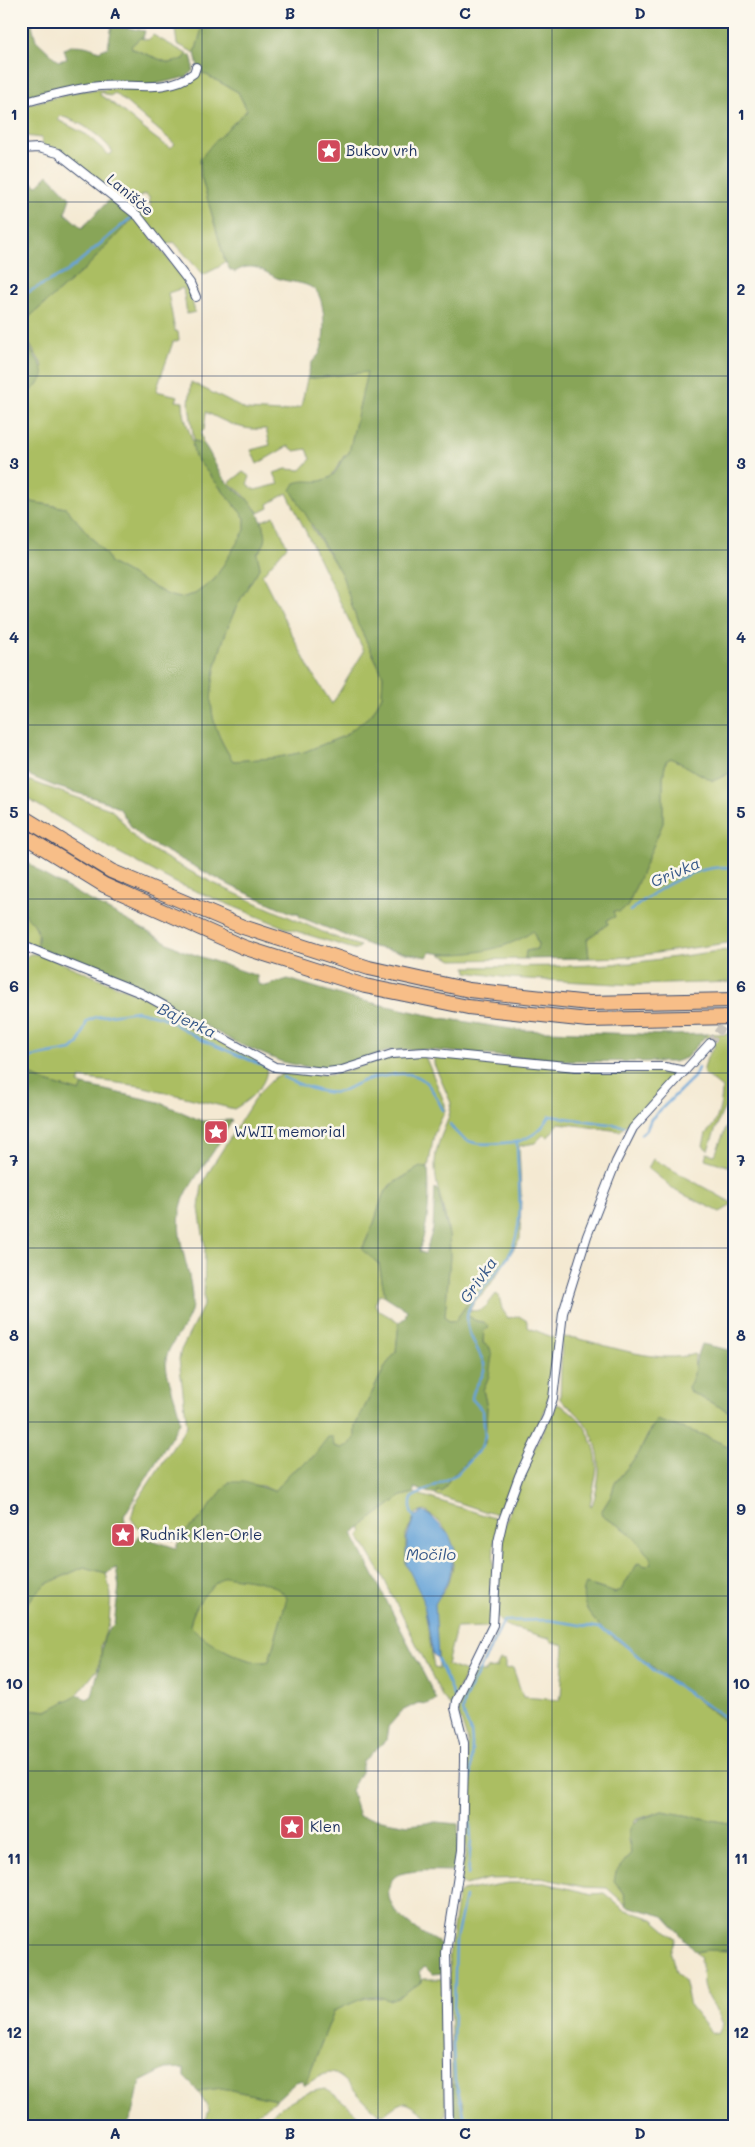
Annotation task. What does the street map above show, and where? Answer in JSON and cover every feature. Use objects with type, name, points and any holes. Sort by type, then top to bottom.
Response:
[{"type":"highway","points":[[21,816],[112,871],[243,927],[369,968],[469,990],[588,1003],[734,1000]]},
{"type":"highway","points":[[21,834],[104,886],[243,946],[365,986],[468,1006],[588,1020],[734,1017]]},
{"type":"street","points":[[21,103],[100,86],[148,88],[179,82],[194,73],[196,68]]},
{"type":"street","name":"Lanišče","points":[[21,149],[38,148],[58,153],[138,216],[190,283],[196,297]]},
{"type":"street","points":[[23,947],[141,993],[275,1067],[327,1072],[342,1070],[392,1054],[425,1052],[576,1067],[665,1067],[685,1071]]},
{"type":"street","points":[[449,2126],[446,1952],[462,1850],[464,1761],[464,1742],[455,1708],[456,1702],[493,1625],[498,1542],[504,1513],[547,1417],[553,1398],[563,1313],[587,1236],[616,1162],[633,1128],[710,1043]]},
{"type":"green space","points":[[21,21],[31,21],[36,40],[58,61],[67,59],[64,49],[68,47],[82,46],[99,51],[108,47],[112,25],[145,31],[143,38],[140,38],[131,46],[133,49],[169,63],[184,59],[187,54],[191,56],[193,70],[187,77],[147,86],[113,84],[21,100]]},
{"type":"green space","points":[[165,21],[204,21],[195,53],[177,44],[175,29]]},
{"type":"green space","points":[[204,21],[734,21],[734,771],[713,781],[671,758],[666,761],[663,777],[663,823],[627,907],[619,912],[613,911],[615,917],[607,920],[608,924],[587,939],[589,958],[525,959],[526,951],[537,949],[538,944],[533,931],[523,938],[498,948],[469,953],[442,954],[430,952],[427,957],[374,947],[231,886],[145,840],[132,828],[120,809],[107,802],[54,786],[21,772],[21,490],[32,502],[66,508],[107,556],[110,563],[168,595],[180,598],[195,594],[214,580],[245,530],[245,518],[195,457],[192,443],[194,441],[203,443],[225,480],[253,506],[266,536],[265,543],[257,554],[260,567],[230,621],[214,673],[211,699],[212,711],[217,731],[233,761],[274,758],[304,752],[344,736],[372,714],[382,696],[383,675],[358,624],[342,575],[291,490],[295,483],[320,481],[329,478],[335,473],[343,458],[349,453],[367,372],[307,379],[312,363],[322,346],[324,319],[318,293],[310,286],[277,278],[256,268],[246,267],[235,272],[230,270],[225,261],[201,176],[200,159],[214,142],[247,110],[238,92],[199,71],[195,53]]},
{"type":"green space","points":[[153,35],[187,54],[184,59],[169,63],[133,49],[131,46],[140,38],[148,40]]},
{"type":"green space","points":[[199,71],[238,92],[247,110],[234,124],[201,176],[225,261],[219,267],[203,275],[174,242],[165,245],[65,153],[54,147],[44,147],[41,138],[25,136],[21,123],[21,106],[81,91],[181,84],[195,78]],"holes":[[[101,92],[110,96],[115,93],[175,144],[170,148],[152,136],[100,95]],[[60,116],[83,126],[102,140],[113,152],[109,155],[87,135],[58,120]],[[144,194],[149,197],[151,208],[144,210],[139,197]]]},
{"type":"green space","points":[[21,173],[37,186],[48,175],[70,198],[65,213],[82,228],[112,197],[135,216],[86,268],[27,319],[27,339],[42,368],[43,375],[41,381],[34,388],[21,397]]},
{"type":"green space","points":[[135,216],[188,285],[195,312],[187,314],[183,288],[168,293],[175,331],[178,332],[179,340],[173,342],[156,391],[178,396],[176,401],[183,402],[195,457],[245,518],[245,531],[214,580],[195,594],[180,598],[168,595],[110,563],[107,556],[66,508],[32,502],[21,490],[21,397],[30,392],[43,366],[27,340],[27,319],[86,268]]},
{"type":"green space","points":[[365,370],[367,372],[349,453],[344,456],[331,477],[316,483],[311,526],[342,575],[358,624],[383,675],[382,696],[372,714],[344,736],[304,752],[274,758],[233,761],[223,744],[215,724],[211,699],[212,687],[221,646],[230,621],[260,567],[257,554],[266,539],[262,521],[274,516],[287,546],[262,575],[310,670],[332,704],[364,651],[287,493],[268,504],[269,508],[259,513],[243,494],[229,483],[243,472],[250,477],[247,484],[255,490],[279,484],[274,473],[286,469],[301,470],[311,459],[307,449],[295,451],[288,446],[257,464],[251,450],[270,445],[266,429],[249,429],[228,423],[206,412],[204,430],[201,433],[203,443],[194,441],[189,405],[191,382],[246,410],[281,412],[301,407],[307,379]]},
{"type":"green space","points":[[671,758],[713,781],[734,771],[734,942],[629,957],[589,958],[587,939],[608,924],[607,920],[612,911],[627,907],[663,823],[663,777],[666,761]]},
{"type":"green space","points":[[21,778],[110,809],[138,840],[177,864],[247,899],[360,946],[357,950],[286,928],[176,883],[110,848],[21,795]]},
{"type":"green space","points":[[21,857],[44,875],[181,950],[257,976],[258,984],[266,986],[288,979],[350,998],[442,1018],[517,1030],[668,1035],[707,1034],[686,1058],[674,1062],[555,1061],[418,1049],[389,1051],[339,1066],[320,1069],[282,1062],[235,1042],[123,981],[37,948],[38,932],[23,911],[20,900]]},
{"type":"green space","points":[[21,906],[37,930],[37,948],[21,942]]},
{"type":"green space","points":[[533,930],[538,944],[537,949],[526,951],[525,959],[453,960],[440,954],[504,946]]},
{"type":"green space","points":[[734,949],[734,982],[635,985],[509,978],[467,972],[466,967],[572,966],[631,963]]},
{"type":"green space","points":[[30,954],[40,954],[144,997],[222,1043],[265,1061],[267,1068],[263,1083],[247,1101],[234,1109],[140,1086],[80,1078],[78,1084],[83,1085],[80,1092],[46,1082],[21,1071],[21,960]]},
{"type":"green space","points":[[707,1034],[734,1034],[734,1091],[721,1115],[708,1150],[703,1146],[706,1133],[714,1125],[719,1113],[722,1088],[703,1073],[707,1057],[715,1046],[706,1037]]},
{"type":"green space","points":[[425,1056],[445,1104],[445,1111],[434,1134],[428,1168],[420,1167],[390,1185],[383,1195],[374,1223],[362,1249],[379,1264],[385,1296],[379,1295],[375,1304],[378,1310],[399,1322],[396,1352],[386,1365],[355,1426],[355,1438],[349,1445],[341,1448],[334,1446],[328,1438],[312,1458],[291,1472],[274,1491],[262,1486],[229,1482],[198,1521],[181,1535],[177,1534],[173,1540],[148,1533],[137,1527],[131,1518],[135,1504],[187,1426],[179,1359],[181,1350],[204,1304],[205,1247],[199,1208],[202,1185],[214,1163],[257,1095],[275,1077],[287,1072],[332,1075],[390,1057]]},
{"type":"green space","points":[[434,1056],[663,1070],[669,1071],[672,1075],[672,1081],[620,1131],[559,1123],[548,1137],[543,1135],[535,1143],[519,1146],[520,1239],[488,1288],[475,1301],[470,1300],[455,1321],[448,1321],[445,1316],[450,1246],[435,1172],[436,1153],[449,1117],[451,1103],[434,1064]]},
{"type":"green space","points":[[21,1071],[46,1082],[80,1092],[83,1085],[159,1102],[202,1121],[232,1120],[217,1147],[189,1188],[182,1204],[179,1223],[180,1235],[191,1286],[192,1303],[189,1317],[170,1348],[166,1362],[180,1422],[124,1516],[126,1526],[118,1534],[133,1545],[139,1536],[176,1548],[181,1535],[198,1521],[229,1482],[244,1482],[274,1491],[291,1472],[312,1458],[328,1437],[333,1437],[334,1446],[341,1448],[349,1445],[355,1438],[355,1426],[386,1365],[396,1352],[399,1322],[405,1318],[407,1310],[385,1296],[379,1264],[362,1250],[374,1223],[383,1195],[391,1185],[420,1167],[428,1168],[428,1210],[425,1231],[419,1251],[425,1254],[433,1229],[435,1188],[438,1191],[449,1235],[450,1257],[445,1316],[448,1321],[455,1321],[470,1300],[475,1301],[467,1315],[476,1321],[484,1322],[489,1328],[484,1330],[483,1343],[490,1348],[492,1356],[489,1376],[483,1390],[487,1407],[485,1443],[451,1477],[442,1492],[437,1491],[436,1495],[414,1488],[414,1493],[402,1496],[352,1533],[437,1700],[427,1704],[418,1703],[402,1711],[388,1727],[386,1740],[363,1761],[361,1772],[351,1790],[359,1816],[408,1825],[436,1822],[458,1824],[459,1847],[454,1871],[407,1872],[396,1876],[390,1883],[389,1888],[389,1898],[399,1915],[426,1936],[443,1945],[444,1973],[432,1974],[425,1967],[419,1972],[422,1982],[398,1997],[389,2000],[377,1996],[366,1997],[334,2011],[305,2085],[302,2080],[296,2082],[276,2100],[222,2088],[198,2091],[184,2077],[184,2068],[166,2069],[140,2082],[133,2114],[127,2126],[21,2126],[21,1708],[47,1711],[77,1695],[87,1699],[92,1696],[104,1639],[107,1631],[114,1624],[119,1587],[116,1568],[106,1573],[84,1567],[44,1585],[21,1610]],"holes":[[[225,1576],[259,1581],[275,1587],[287,1598],[269,1661],[261,1662],[239,1657],[215,1645],[190,1625],[198,1603]]]},
{"type":"green space","points":[[734,1108],[734,1168],[705,1159],[707,1153],[715,1155]]},
{"type":"green space","points":[[653,1159],[734,1204],[720,1212],[676,1191],[648,1168]]},
{"type":"green space","points":[[496,1294],[499,1296],[502,1309],[508,1318],[519,1316],[527,1321],[527,1327],[554,1338],[556,1350],[551,1389],[546,1407],[500,1514],[487,1512],[436,1495],[437,1491],[442,1492],[451,1477],[485,1443],[487,1407],[483,1390],[489,1376],[490,1348],[483,1343],[484,1322],[476,1321],[467,1315],[469,1310],[474,1311],[485,1307]]},
{"type":"green space","points":[[562,1337],[576,1338],[651,1356],[681,1357],[695,1354],[694,1378],[688,1387],[690,1392],[734,1414],[734,1449],[701,1434],[652,1426],[639,1453],[615,1483],[611,1496],[601,1512],[603,1517],[621,1527],[635,1538],[650,1557],[651,1563],[646,1566],[638,1563],[620,1591],[615,1593],[594,1586],[584,1589],[591,1616],[605,1631],[734,1728],[734,1824],[662,1811],[635,1820],[628,1840],[631,1853],[624,1862],[618,1887],[624,1893],[627,1906],[607,1888],[584,1887],[541,1878],[488,1879],[465,1885],[460,1881],[466,1851],[464,1827],[468,1742],[458,1712],[460,1700],[474,1672],[486,1672],[487,1669],[496,1668],[500,1660],[505,1661],[505,1669],[513,1668],[523,1697],[559,1700],[561,1696],[564,1645],[552,1642],[549,1638],[506,1626],[497,1617],[500,1549],[503,1529],[531,1455],[557,1404],[566,1408],[580,1421],[591,1438],[597,1467],[590,1505],[592,1506],[597,1489],[599,1460],[591,1433],[584,1421],[560,1399]]},
{"type":"green space","points":[[702,1344],[734,1351],[734,1414],[690,1392],[688,1387]]},
{"type":"green space","points":[[656,1420],[701,1434],[734,1449],[734,1728],[605,1631],[587,1610],[583,1597],[586,1584],[615,1593],[620,1591],[638,1563],[646,1566],[651,1563],[650,1557],[635,1538],[621,1527],[603,1517],[601,1512],[611,1496],[615,1483],[639,1453]]},
{"type":"green space","points":[[414,1493],[494,1518],[499,1522],[494,1544],[490,1623],[487,1627],[456,1628],[447,1665],[466,1672],[451,1707],[442,1696],[382,1575],[359,1536],[362,1531],[360,1527],[402,1496]],"holes":[[[425,1511],[435,1518],[448,1534],[453,1554],[451,1576],[445,1589],[436,1601],[434,1610],[439,1669],[434,1668],[423,1596],[406,1563],[406,1535],[416,1513]]]},
{"type":"green space","points":[[84,1567],[106,1573],[111,1595],[109,1623],[101,1645],[101,1657],[97,1670],[77,1695],[47,1711],[21,1708],[21,1610],[44,1585]]},
{"type":"green space","points":[[225,1575],[259,1581],[275,1587],[287,1598],[269,1661],[261,1662],[239,1657],[215,1645],[190,1626],[198,1604],[213,1585]]},
{"type":"green space","points":[[662,1811],[734,1824],[734,1951],[706,1950],[696,1952],[664,1916],[627,1906],[624,1893],[614,1881],[616,1872],[631,1853],[629,1833],[631,1827],[638,1820]]},
{"type":"green space","points":[[508,1883],[545,1883],[592,1894],[604,1893],[623,1909],[653,1919],[676,1939],[671,1953],[676,1972],[684,1980],[690,2006],[711,2032],[718,2034],[723,2024],[705,1992],[701,1959],[696,1952],[706,1950],[734,1951],[734,2126],[466,2126],[463,2104],[452,2085],[449,1957],[458,1894],[462,1891]]},
{"type":"green space","points":[[423,1979],[444,1979],[446,2114],[443,2119],[433,2120],[405,2103],[399,2104],[381,2114],[368,2105],[349,2084],[336,2074],[324,2074],[305,2085],[334,2011],[367,1998],[389,2000],[422,1982]]},
{"type":"green space","points":[[452,2085],[455,2085],[463,2104],[466,2126],[452,2126]]},
{"type":"green space","points":[[222,2088],[276,2100],[239,2126],[200,2126],[207,2117],[209,2110],[198,2091]]},
{"type":"green space","points":[[325,2089],[338,2097],[371,2126],[257,2126],[280,2108],[297,2098]]},
{"type":"water","name":"Močilo","points":[[422,1512],[430,1515],[449,1535],[455,1550],[449,1579],[435,1604],[438,1659],[433,1654],[423,1599],[406,1564],[407,1537],[414,1517]]},
{"type":"waterway","points":[[140,211],[144,208]]},
{"type":"waterway","points":[[21,296],[68,271],[132,217]]},
{"type":"waterway","name":"Grivka","points":[[630,911],[665,886],[692,873],[720,867],[734,868]]},
{"type":"waterway","name":"Bajerka","points":[[21,1059],[71,1050],[79,1043],[87,1021],[96,1017],[137,1011],[162,1017],[202,1040],[269,1068]]},
{"type":"waterway","points":[[641,1134],[647,1129],[651,1119],[694,1077],[698,1068]]},
{"type":"waterway","name":"Bajerka","points":[[283,1077],[310,1088],[332,1093],[374,1078],[397,1074],[415,1075],[422,1079],[433,1091],[443,1110]]},
{"type":"waterway","name":"Grivka","points":[[414,1517],[411,1512],[411,1498],[457,1474],[481,1448],[485,1436],[483,1411],[472,1399],[474,1390],[483,1373],[484,1364],[469,1332],[467,1318],[471,1305],[505,1261],[515,1242],[520,1200],[517,1142],[528,1138],[536,1132],[550,1116],[624,1126]]},
{"type":"waterway","name":"Bajerka","points":[[450,1124],[456,1133],[471,1142],[479,1144],[517,1142]]},
{"type":"waterway","points":[[468,1875],[471,1840],[469,1806],[472,1744],[471,1732],[462,1711],[464,1701],[504,1621],[548,1620],[600,1628],[616,1637],[656,1672],[734,1723]]},
{"type":"waterway","points":[[438,1659],[454,1697]]},
{"type":"waterway","points":[[465,1897],[456,1940],[453,2046],[455,2080],[467,2126]]},
{"type":"tunnel","points":[[710,1043],[734,1010]]},
{"type":"place","name":"Bukov vrh","points":[[329,151]]},
{"type":"place","name":"WWII memorial","points":[[216,1132]]},
{"type":"place","name":"Rudnik Klen-Orle","points":[[123,1535]]},
{"type":"place","name":"Klen","points":[[292,1827]]}]
